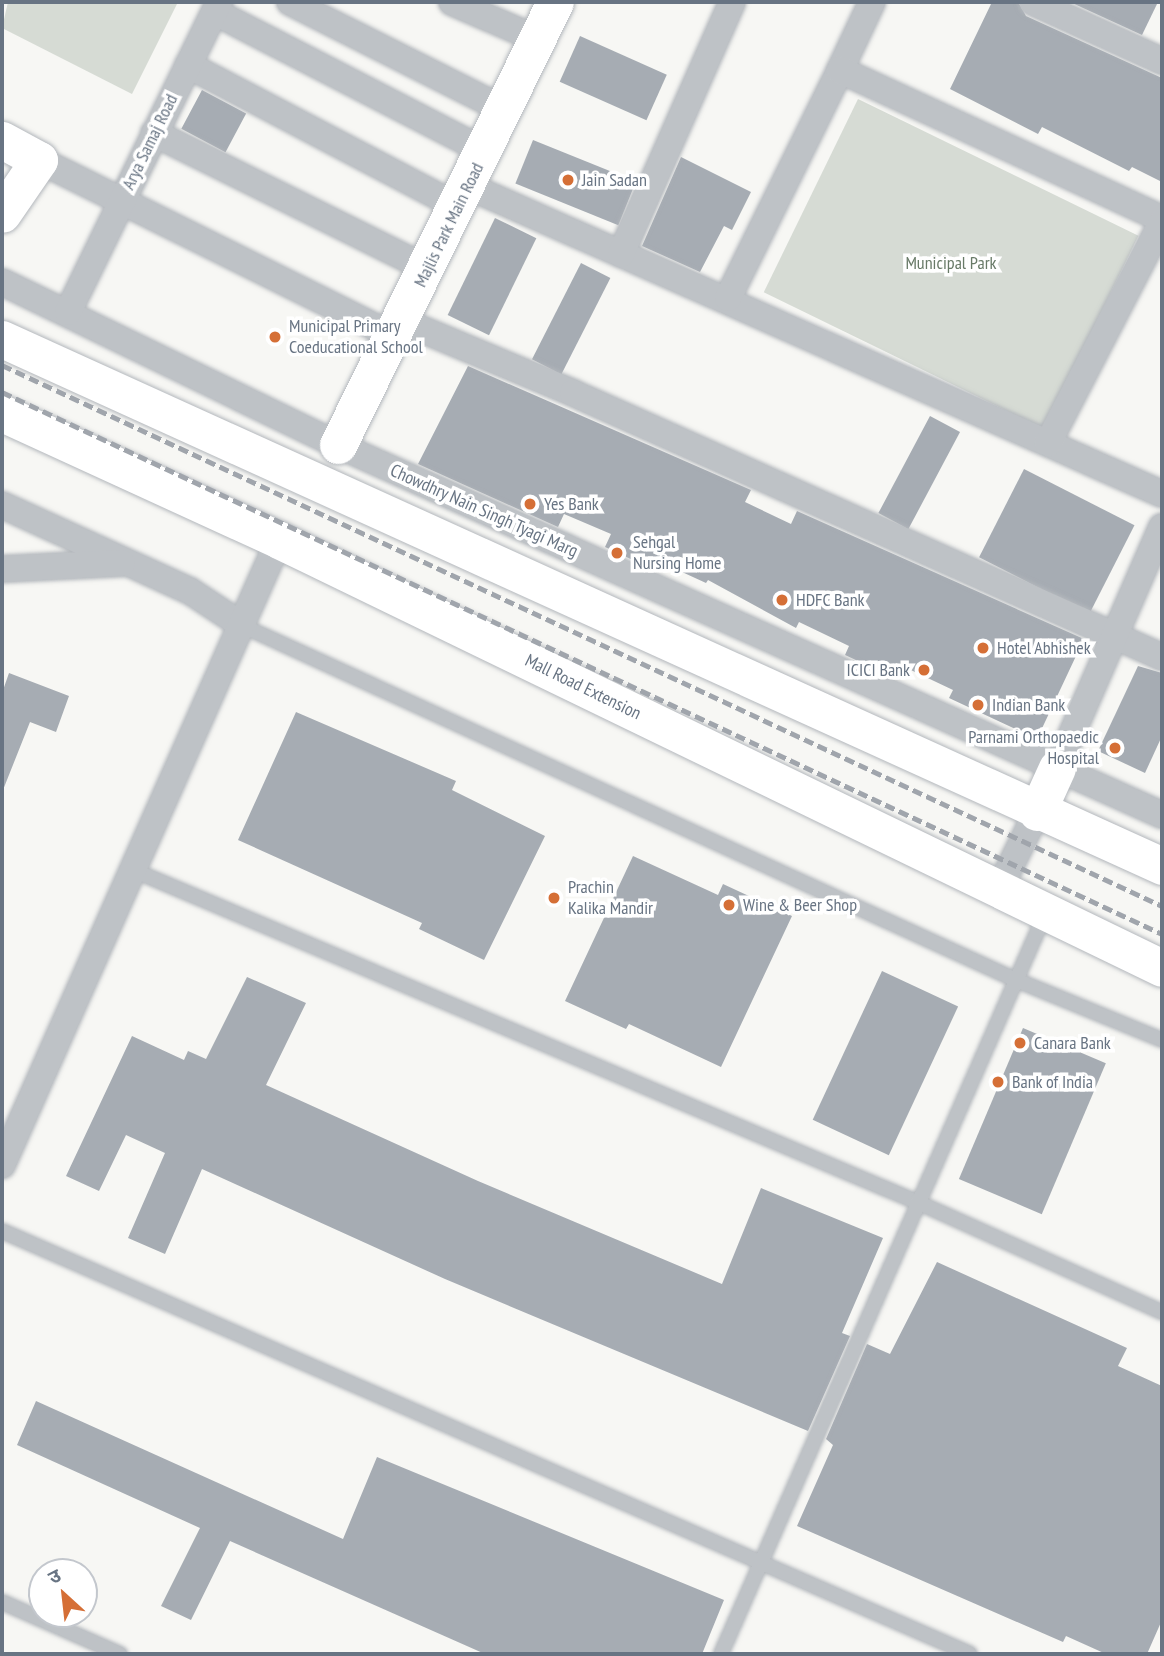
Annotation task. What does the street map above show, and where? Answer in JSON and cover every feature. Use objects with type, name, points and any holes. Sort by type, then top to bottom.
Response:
[{"type":"main road","name":"Majlis Park Main Road","points":[[338,446],[428,269],[555,2]]},
{"type":"main road","name":"Arya Samaj Road","points":[[2,140],[40,160]]},
{"type":"main road","points":[[2,214],[40,160]]},
{"type":"main road","points":[[2,339],[1037,812],[1162,866]]},
{"type":"main road","name":"Mall Road Extension","points":[[2,413],[279,540],[1162,968]]},
{"type":"main road","points":[[1037,812],[1057,768]]},
{"type":"street","points":[[290,2],[503,109]]},
{"type":"street","points":[[452,2],[537,39]]},
{"type":"street","points":[[621,254],[732,2]]},
{"type":"street","points":[[728,298],[873,2]]},
{"type":"street","points":[[1033,2],[1162,61]]},
{"type":"street","points":[[217,7],[484,151]]},
{"type":"street","name":"Arya Samaj Road","points":[[40,160],[121,201],[217,7]]},
{"type":"street","points":[[188,65],[463,196],[621,254],[728,298],[1162,494]]},
{"type":"street","points":[[840,70],[1162,220],[1048,443]]},
{"type":"street","points":[[155,133],[428,269]]},
{"type":"street","points":[[68,312],[121,201],[398,328],[1114,634],[1162,657]]},
{"type":"street","name":"Chowdhry Nain Singh Tyagi Marg","points":[[2,282],[338,446],[1162,815]]},
{"type":"street","points":[[2,505],[190,591],[243,626]]},
{"type":"street","points":[[1057,768],[1162,527]]},
{"type":"street","points":[[2,1165],[279,540]]},
{"type":"street","points":[[2,569],[129,563]]},
{"type":"street","points":[[999,888],[1037,812]]},
{"type":"lane","points":[[243,626],[1016,980],[1162,1040]]},
{"type":"lane","points":[[133,870],[917,1202],[1162,1312]]},
{"type":"lane","points":[[722,1654],[763,1566],[917,1202],[1047,911]]},
{"type":"lane","points":[[2,1231],[763,1566],[970,1654]]},
{"type":"lane","points":[[2,1602],[120,1654]]},
{"type":"green space","points":[[8,2],[178,2],[132,94],[2,28]]},
{"type":"green space","name":"Municipal Park","points":[[858,99],[1138,236],[1044,429],[764,292]]},
{"type":"building","points":[[992,2],[1018,2],[1026,16],[1162,78],[1162,182],[1132,167],[1129,171],[1042,127],[1038,134],[950,89]]},
{"type":"building","points":[[1070,2],[1158,2],[1142,35]]},
{"type":"building","points":[[580,36],[667,75],[646,120],[560,82]]},
{"type":"building","points":[[202,90],[246,113],[225,152],[181,129]]},
{"type":"building","name":"Jain Sadan","points":[[533,140],[636,182],[618,225],[515,184]]},
{"type":"building","points":[[681,157],[751,192],[732,230],[724,226],[700,272],[642,246]]},
{"type":"building","points":[[495,218],[536,238],[489,335],[448,315]]},
{"type":"building","points":[[581,263],[610,278],[561,374],[532,359]]},
{"type":"building","points":[[468,366],[751,490],[745,502],[791,524],[797,511],[1084,639],[1037,739],[949,698],[953,690],[896,663],[890,676],[845,655],[849,646],[799,622],[796,628],[708,580],[706,583],[658,561],[654,570],[605,547],[611,534],[564,514],[558,527],[418,464]]},
{"type":"building","points":[[930,416],[960,432],[908,529],[878,513]]},
{"type":"building","points":[[1024,469],[1134,525],[1090,614],[979,557]]},
{"type":"building","points":[[1138,666],[1162,673],[1162,736],[1145,773],[1098,751]]},
{"type":"building","points":[[9,673],[69,696],[56,732],[30,722],[3,790],[2,693]]},
{"type":"building","points":[[296,712],[456,781],[452,790],[545,836],[484,960],[419,929],[422,923],[238,840]]},
{"type":"building","points":[[633,856],[718,895],[723,884],[792,916],[721,1067],[629,1024],[626,1029],[565,1001]]},
{"type":"building","points":[[882,971],[958,1006],[889,1155],[813,1120]]},
{"type":"building","points":[[247,977],[306,1003],[266,1085],[478,1181],[722,1284],[761,1188],[883,1238],[842,1333],[850,1336],[808,1431],[445,1279],[202,1169],[165,1254],[128,1238],[165,1153],[126,1135],[99,1191],[66,1176],[132,1036],[184,1060],[188,1051],[206,1059]]},
{"type":"building","points":[[1023,1028],[1106,1063],[1042,1214],[959,1179]]},
{"type":"building","points":[[937,1262],[1127,1348],[1118,1366],[1162,1386],[1162,1620],[1147,1654],[1106,1654],[1066,1636],[1063,1642],[797,1526],[833,1445],[826,1439],[867,1344],[890,1354]]},
{"type":"building","points":[[36,1401],[343,1539],[377,1457],[724,1600],[702,1654],[485,1654],[230,1541],[191,1620],[161,1606],[200,1528],[17,1445]]},
{"type":"railway","points":[[2,365],[1162,906]]},
{"type":"railway","points":[[2,392],[1162,934]]},
{"type":"place","name":"Jain Sadan","points":[[568,180]]},
{"type":"place","name":"Municipal Primary Coeducational School","points":[[275,337]]},
{"type":"place","name":"Yes Bank","points":[[530,504]]},
{"type":"place","name":"Sehgal Nursing Home","points":[[617,553]]},
{"type":"place","name":"HDFC Bank","points":[[782,600]]},
{"type":"place","name":"Hotel Abhishek","points":[[983,648]]},
{"type":"place","name":"ICICI Bank","points":[[924,670]]},
{"type":"place","name":"Indian Bank","points":[[978,705]]},
{"type":"place","name":"Parnami Orthopaedic Hospital","points":[[1115,748]]},
{"type":"place","name":"Prachin Kalika Mandir","points":[[554,898]]},
{"type":"place","name":"Wine & Beer Shop","points":[[729,905]]},
{"type":"place","name":"Canara Bank","points":[[1020,1043]]},
{"type":"place","name":"Bank of India","points":[[998,1082]]}]
